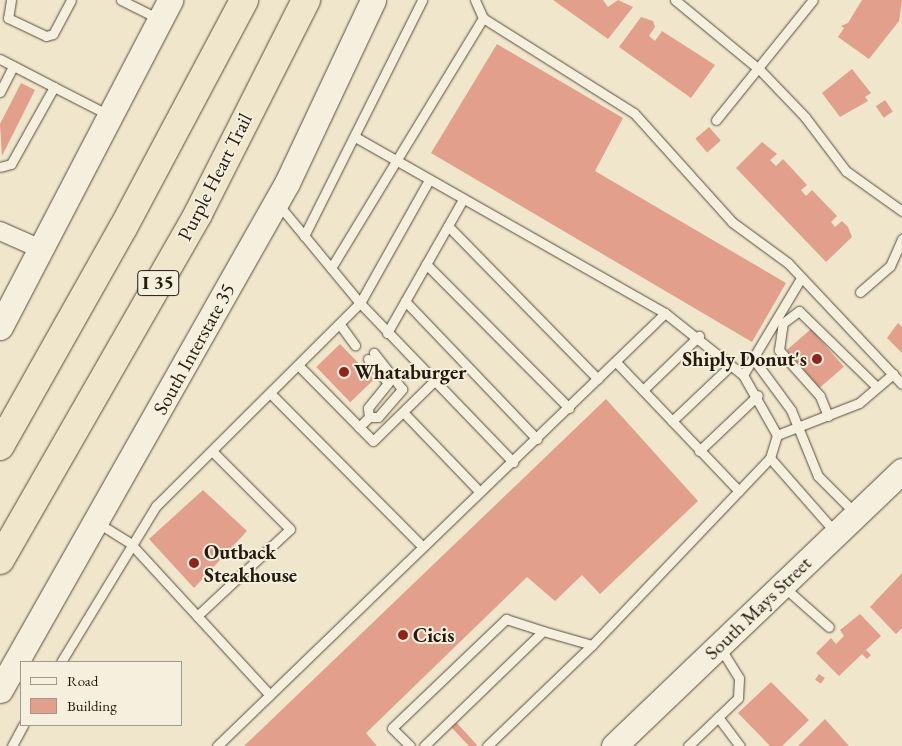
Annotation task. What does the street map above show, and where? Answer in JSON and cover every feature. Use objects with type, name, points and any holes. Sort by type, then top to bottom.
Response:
[{"type":"highway","points":[[0,446],[123,228],[244,0]]},
{"type":"highway","name":"Purple Heart Trail","points":[[0,560],[198,214],[306,0]]},
{"type":"main road","name":"South Interstate 35","points":[[0,690],[98,522],[276,202],[373,0]]},
{"type":"main road","points":[[0,327],[43,250],[166,10]]},
{"type":"main road","name":"South Mays Street","points":[[614,746],[902,471]]},
{"type":"street","points":[[0,231],[43,250]]},
{"type":"lane","points":[[11,0],[8,18],[46,36],[53,34],[71,0]]},
{"type":"lane","points":[[121,0],[166,10]]},
{"type":"lane","points":[[304,236],[357,138],[422,0]]},
{"type":"lane","points":[[475,0],[483,18],[634,112],[732,222],[801,278],[902,384]]},
{"type":"lane","points":[[675,0],[760,70],[805,117],[846,171],[902,211]]},
{"type":"lane","points":[[716,120],[760,70],[813,0]]},
{"type":"lane","points":[[331,268],[483,18]]},
{"type":"lane","points":[[0,59],[112,117]]},
{"type":"lane","points":[[0,92],[13,66]]},
{"type":"lane","points":[[0,168],[11,164],[54,87]]},
{"type":"lane","points":[[357,138],[463,200],[665,313],[699,336],[743,375],[758,395],[777,435],[770,458],[592,645],[487,746]]},
{"type":"lane","points":[[62,661],[131,544],[156,506],[341,326],[360,303],[429,180]]},
{"type":"lane","points":[[387,333],[463,200]]},
{"type":"lane","points":[[276,202],[387,333],[513,462]]},
{"type":"lane","points":[[448,226],[598,379]]},
{"type":"lane","points":[[860,292],[890,266],[902,239]]},
{"type":"lane","points":[[426,264],[569,408]]},
{"type":"lane","points":[[743,375],[755,361],[801,278]]},
{"type":"lane","points":[[405,301],[537,439]]},
{"type":"lane","points":[[828,416],[820,396],[791,369],[779,350],[783,323],[799,311],[878,387]]},
{"type":"lane","points":[[217,746],[421,545],[478,490],[513,462],[665,313]]},
{"type":"lane","points":[[341,326],[355,341]]},
{"type":"lane","points":[[643,390],[699,336]]},
{"type":"lane","points":[[359,427],[369,417],[378,417],[402,389],[371,356],[388,383],[368,408],[369,417]]},
{"type":"lane","points":[[755,361],[791,410],[818,476],[856,514]]},
{"type":"lane","points":[[616,362],[739,491]]},
{"type":"lane","points":[[672,421],[731,365]]},
{"type":"lane","points":[[299,366],[373,441],[434,381]]},
{"type":"lane","points":[[777,435],[859,403],[892,374]]},
{"type":"lane","points":[[271,394],[421,545]]},
{"type":"lane","points":[[699,451],[758,395]]},
{"type":"lane","points":[[403,412],[478,490]]},
{"type":"lane","points":[[197,616],[290,529],[212,451]]},
{"type":"lane","points":[[770,458],[836,533]]},
{"type":"lane","points":[[98,522],[131,544],[270,695]]},
{"type":"lane","points":[[782,585],[828,627]]},
{"type":"lane","points":[[410,746],[392,728],[506,619],[592,645]]},
{"type":"lane","points":[[424,746],[543,630]]},
{"type":"lane","points":[[688,746],[738,698],[738,678],[719,646]]},
{"type":"lane","points":[[718,717],[740,746]]},
{"type":"lane","points":[[12,746],[22,726]]},
{"type":"building","points":[[553,0],[603,0],[608,7],[618,0],[633,7],[608,39]]},
{"type":"building","points":[[862,0],[902,0],[899,21],[869,59],[838,37],[844,28],[841,26],[848,23]]},
{"type":"building","points":[[641,17],[653,21],[655,27],[649,36],[655,41],[662,31],[715,65],[691,98],[619,47]]},
{"type":"building","points":[[497,44],[623,118],[595,171],[786,283],[752,342],[431,153]]},
{"type":"building","points":[[852,69],[871,93],[865,97],[868,101],[840,117],[822,93]]},
{"type":"building","points":[[21,83],[35,90],[2,156],[0,124]]},
{"type":"building","points":[[885,100],[893,112],[884,118],[876,106]]},
{"type":"building","points":[[709,127],[721,141],[707,152],[695,139]]},
{"type":"building","points":[[762,142],[777,154],[770,160],[776,166],[783,159],[807,185],[801,190],[806,196],[812,190],[837,216],[831,222],[835,227],[842,221],[848,227],[852,237],[826,262],[736,168]]},
{"type":"building","points":[[898,323],[902,327],[902,353],[887,338]]},
{"type":"building","name":"Shiply Donut's","points":[[811,329],[844,367],[820,388],[787,350]]},
{"type":"building","name":"Whataburger","points":[[340,344],[374,379],[350,402],[316,367]]},
{"type":"building","points":[[606,399],[698,501],[600,594],[582,575],[555,601],[527,577],[366,733],[377,746],[244,746]]},
{"type":"building","name":"Outback Steakhouse","points":[[203,490],[247,531],[194,588],[149,539]]},
{"type":"building","points":[[902,573],[902,628],[896,634],[870,607]]},
{"type":"building","points":[[860,614],[881,636],[866,650],[871,655],[867,659],[862,654],[839,676],[816,653],[831,638],[836,644],[844,636],[840,630]]},
{"type":"building","points":[[819,674],[825,678],[821,684],[815,680]]},
{"type":"building","points":[[771,682],[809,720],[782,746],[770,746],[738,713]]},
{"type":"building","points":[[825,719],[849,746],[798,746]]},
{"type":"building","points":[[456,722],[476,746],[469,746],[451,727]]},
{"type":"place","name":"Shiply Donut's","points":[[817,359]]},
{"type":"place","name":"Whataburger","points":[[344,372]]},
{"type":"place","name":"Outback Steakhouse","points":[[194,563]]},
{"type":"place","name":"Cicis","points":[[403,635]]}]
